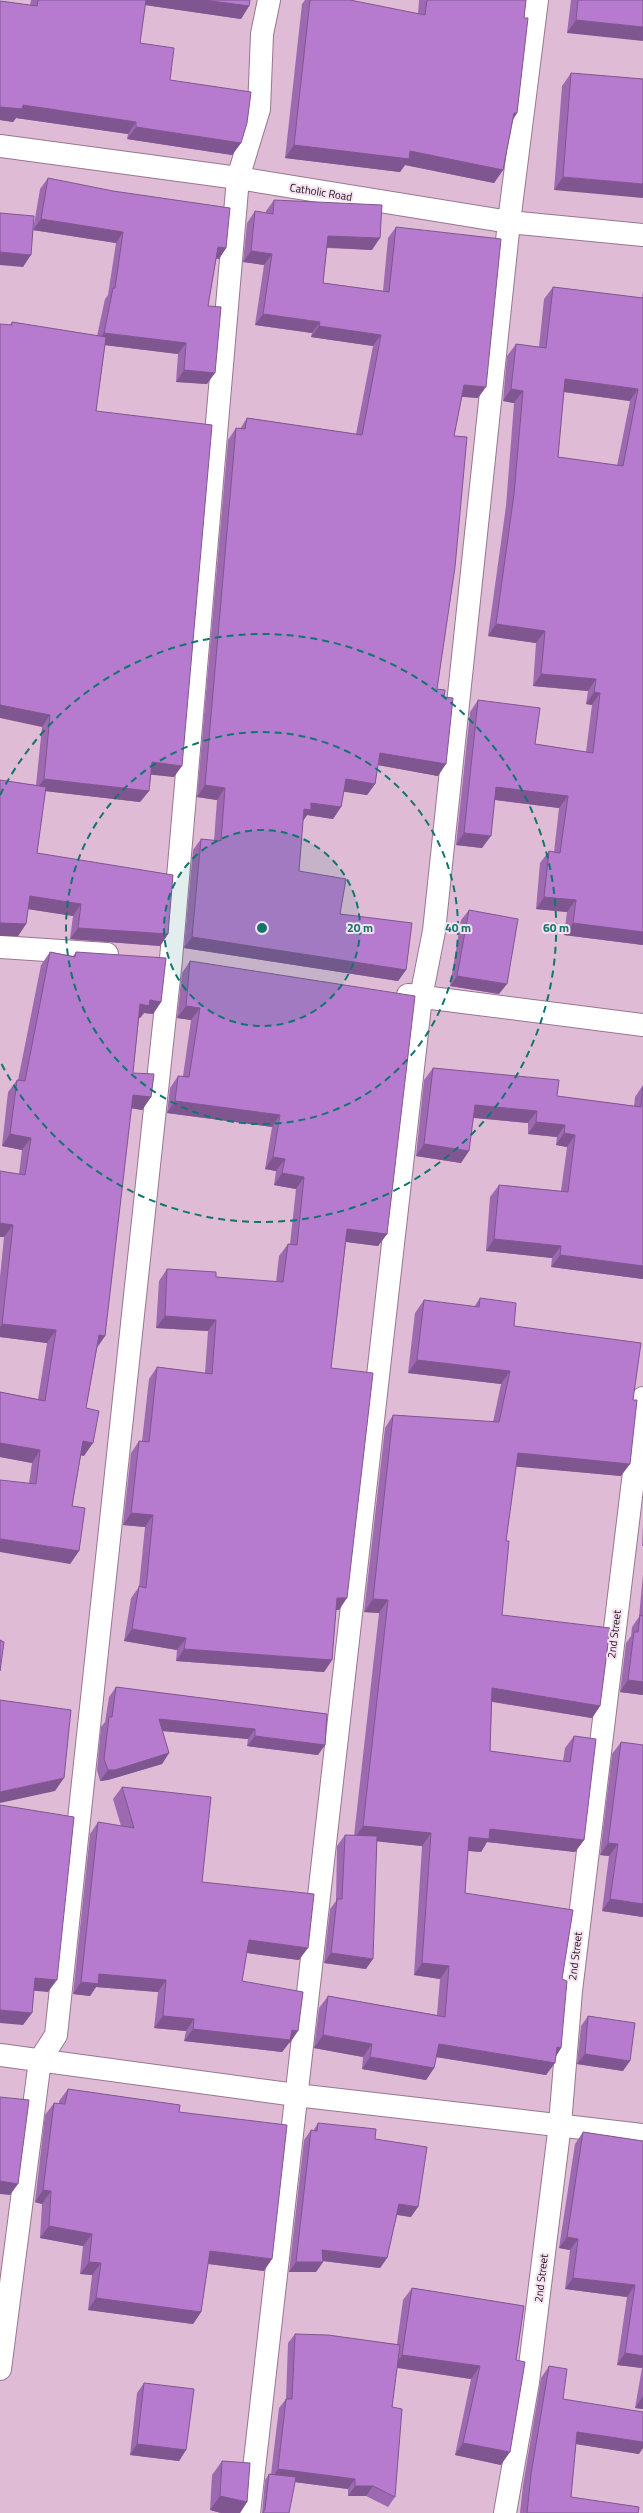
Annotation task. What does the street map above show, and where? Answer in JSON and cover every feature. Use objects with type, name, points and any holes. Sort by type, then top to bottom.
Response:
[{"type":"street","points":[[0,2369],[40,2060],[56,2035],[171,959],[238,178],[259,109],[262,34],[269,0]]},
{"type":"street","points":[[248,2513],[421,997],[434,924],[510,222],[537,0]]},
{"type":"street","name":"Catholic Road","points":[[0,146],[238,178],[510,222],[643,235]]},
{"type":"street","points":[[0,946],[124,955]]},
{"type":"street","points":[[147,957],[194,962]]},
{"type":"street","points":[[390,992],[643,1025]]},
{"type":"street","name":"2nd Street","points":[[505,2513],[528,2382],[560,2124],[571,1991],[643,1398]]},
{"type":"street","points":[[0,2055],[296,2095],[560,2124],[643,2135]]},
{"type":"building","points":[[38,0],[146,0],[140,43],[174,48],[170,80],[251,92],[247,123],[241,143],[136,127],[136,122],[23,105],[22,109],[0,107],[0,1],[37,6]]},
{"type":"building","points":[[204,0],[250,0],[249,6]]},
{"type":"building","points":[[310,0],[350,0],[425,15],[427,0],[526,0],[524,18],[528,18],[517,113],[514,113],[503,170],[410,151],[409,159],[294,145]]},
{"type":"building","points":[[578,0],[643,0],[643,27],[576,20]]},
{"type":"building","points":[[571,73],[643,79],[643,184],[563,177]]},
{"type":"building","points":[[48,178],[113,191],[230,208],[226,248],[218,247],[208,306],[221,307],[215,373],[184,370],[186,343],[104,333],[113,288],[115,288],[123,232],[41,219]]},
{"type":"building","points":[[274,200],[382,205],[380,238],[328,236],[323,283],[389,292],[396,227],[501,239],[486,387],[464,385],[454,436],[467,437],[455,567],[437,689],[445,690],[444,697],[453,698],[446,764],[380,753],[375,784],[346,779],[341,807],[311,803],[311,810],[304,809],[299,871],[346,879],[340,914],[412,923],[406,970],[192,937],[201,839],[221,841],[225,788],[205,785],[236,428],[245,429],[247,418],[362,435],[381,335],[319,326],[320,322],[263,314],[272,254],[251,251],[255,211],[273,214]]},
{"type":"building","points":[[0,213],[34,216],[31,255],[0,252]]},
{"type":"building","points":[[553,287],[643,298],[643,932],[573,923],[576,900],[544,897],[549,851],[560,853],[568,796],[496,787],[491,836],[464,833],[478,700],[540,708],[535,744],[593,753],[600,693],[594,692],[596,679],[541,674],[545,631],[496,624],[514,494],[523,391],[511,389],[516,344],[546,348]],"holes":[[[565,379],[638,389],[623,466],[558,457]]]},
{"type":"building","points":[[12,322],[106,337],[96,411],[212,425],[182,766],[152,762],[149,791],[44,779],[50,715],[0,705],[0,324],[12,325]]},
{"type":"building","points":[[0,780],[46,787],[37,853],[173,875],[168,934],[78,928],[81,904],[30,896],[26,924],[0,923]]},
{"type":"building","points":[[469,910],[518,919],[507,984],[457,976]]},
{"type":"building","points":[[50,952],[75,957],[76,952],[166,958],[161,1002],[150,1000],[149,1006],[140,1004],[133,1073],[154,1074],[151,1097],[133,1095],[105,1336],[99,1335],[86,1408],[99,1411],[93,1443],[83,1441],[72,1506],[85,1508],[79,1551],[1,1539],[0,1544],[0,1480],[36,1484],[40,1450],[0,1443],[0,1392],[45,1401],[56,1330],[2,1324],[13,1225],[0,1223],[0,1171],[25,1175],[31,1138],[10,1134],[17,1080],[25,1081]]},
{"type":"building","points":[[190,961],[415,996],[387,1234],[347,1229],[331,1368],[373,1373],[347,1598],[337,1598],[332,1660],[184,1649],[186,1638],[132,1629],[139,1586],[146,1588],[153,1515],[131,1513],[139,1441],[149,1442],[157,1367],[212,1374],[216,1320],[165,1316],[167,1269],[216,1272],[216,1277],[283,1282],[288,1244],[297,1245],[304,1177],[282,1173],[285,1159],[273,1157],[280,1115],[175,1101],[178,1076],[189,1077],[200,1008],[186,1006]]},
{"type":"building","points":[[433,1068],[559,1080],[557,1096],[641,1107],[643,1087],[643,1266],[560,1255],[561,1246],[494,1239],[499,1185],[568,1192],[575,1135],[564,1133],[565,1125],[536,1122],[537,1111],[475,1105],[469,1151],[424,1144]]},
{"type":"building","points":[[480,1298],[516,1303],[514,1326],[641,1343],[633,1400],[637,1400],[630,1464],[518,1453],[506,1541],[509,1541],[502,1615],[610,1628],[600,1706],[492,1688],[490,1751],[570,1762],[574,1736],[596,1739],[584,1840],[490,1829],[489,1839],[469,1837],[465,1893],[573,1910],[562,1979],[567,1981],[561,2048],[557,2047],[555,2063],[439,2044],[434,2068],[370,2057],[372,2044],[323,2035],[328,1996],[445,2017],[449,1966],[422,1963],[431,1833],[363,1826],[388,1600],[373,1599],[393,1415],[499,1422],[510,1371],[417,1360],[424,1300],[479,1307]]},
{"type":"building","points":[[640,1615],[643,1616],[643,1682],[628,1680],[634,1632],[638,1632]]},
{"type":"building","points":[[0,1640],[4,1642],[0,1671]]},
{"type":"building","points":[[116,1687],[327,1714],[325,1745],[255,1736],[255,1729],[159,1719],[169,1753],[115,1770],[108,1770],[104,1759],[109,1717],[112,1717]]},
{"type":"building","points":[[0,1700],[71,1710],[64,1778],[0,1792]]},
{"type":"building","points":[[621,1742],[643,1745],[643,1904],[610,1899],[618,1844],[608,1843]]},
{"type":"building","points":[[122,1787],[211,1797],[202,1882],[314,1894],[308,1948],[249,1940],[242,1981],[303,1992],[298,2031],[292,2030],[290,2040],[193,2029],[194,2019],[163,2016],[166,1980],[99,1974],[98,1984],[81,1982],[98,1822],[134,1828]]},
{"type":"building","points":[[0,1805],[74,1817],[57,1980],[35,1978],[32,2013],[0,2010]]},
{"type":"building","points":[[345,1835],[377,1836],[373,1959],[331,1953],[337,1899],[342,1899]]},
{"type":"building","points":[[588,2016],[635,2023],[630,2061],[585,2054]]},
{"type":"building","points":[[68,2089],[180,2105],[179,2112],[287,2125],[272,2259],[210,2251],[201,2312],[96,2298],[101,2263],[89,2262],[92,2234],[49,2226],[51,2191],[43,2190],[54,2103],[65,2104]]},
{"type":"building","points":[[0,2097],[29,2100],[18,2184],[0,2181]]},
{"type":"building","points":[[318,2123],[376,2129],[375,2139],[427,2147],[418,2207],[399,2204],[387,2258],[322,2250],[323,2262],[296,2262],[311,2130],[317,2131]]},
{"type":"building","points":[[583,2132],[643,2141],[643,2356],[625,2353],[635,2285],[573,2278],[578,2239],[567,2237]]},
{"type":"building","points":[[412,2288],[524,2306],[516,2360],[525,2362],[510,2452],[463,2443],[480,2366],[402,2355]]},
{"type":"building","points":[[295,2334],[328,2335],[400,2345],[392,2407],[402,2409],[395,2497],[373,2486],[355,2486],[355,2479],[278,2469],[286,2399],[292,2399]]},
{"type":"building","points":[[549,2366],[567,2369],[563,2399],[643,2412],[643,2442],[577,2432],[571,2497],[639,2507],[638,2513],[527,2513],[531,2474]]},
{"type":"building","points":[[144,2383],[194,2389],[186,2450],[137,2444]]},
{"type":"building","points":[[222,2461],[250,2463],[247,2502],[220,2496]]},
{"type":"building","points":[[269,2474],[296,2477],[289,2513],[263,2513],[265,2509]]}]
